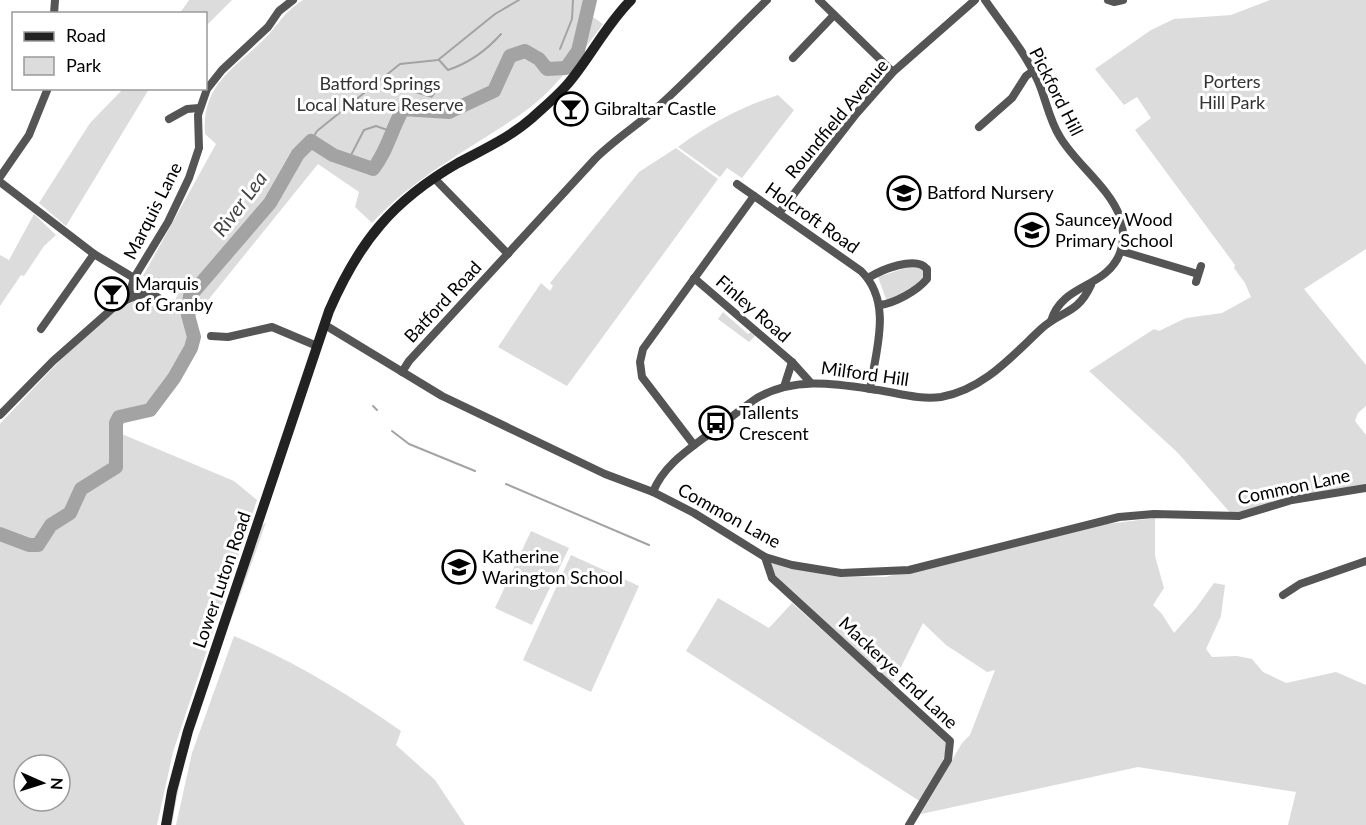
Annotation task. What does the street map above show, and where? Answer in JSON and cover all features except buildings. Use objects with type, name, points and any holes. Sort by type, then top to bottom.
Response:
[{"type":"main road","name":"Lower Luton Road","points":[[166,825],[172,791],[188,731],[291,432],[317,346],[343,278],[367,239],[391,212],[434,178],[508,137],[537,113],[570,81],[613,18],[631,0]]},
{"type":"street","name":"Marquis Lane","points":[[128,299],[135,278],[168,222],[189,178],[199,148],[199,108],[214,79],[293,0]]},
{"type":"street","name":"Batford Road","points":[[402,372],[409,361],[613,141],[639,124],[660,105],[767,0]]},
{"type":"street","points":[[819,0],[893,72]]},
{"type":"street","name":"Roundfield Avenue","points":[[779,213],[856,114],[893,72],[975,0]]},
{"type":"street","name":"Pickford Hill","points":[[985,0],[1033,71],[1058,134],[1118,211],[1122,227],[1121,251]]},
{"type":"street","points":[[1108,0],[1114,2],[1123,0]]},
{"type":"street","points":[[793,58],[834,15]]},
{"type":"street","points":[[979,127],[1012,98],[1026,76],[1033,71]]},
{"type":"street","points":[[0,177],[29,135],[47,90]]},
{"type":"street","points":[[169,119],[187,109],[199,108]]},
{"type":"street","points":[[434,178],[508,254]]},
{"type":"street","points":[[0,182],[94,254],[135,278],[149,292],[176,309]]},
{"type":"street","name":"Holcroft Road","points":[[737,184],[868,278],[876,291],[880,305],[891,303],[923,284],[927,279],[927,269],[920,263],[912,263],[868,278]]},
{"type":"street","points":[[694,445],[642,377],[640,362],[643,349],[754,196]]},
{"type":"street","points":[[1091,285],[1073,290],[1065,296],[1076,308],[1091,285],[1113,267],[1121,251],[1197,278],[1201,266]]},
{"type":"street","points":[[41,329],[94,254]]},
{"type":"street","name":"Finley Road","points":[[694,278],[792,362],[810,382]]},
{"type":"street","points":[[0,415],[53,361],[113,308],[128,299],[149,292]]},
{"type":"street","name":"Milford Hill","points":[[1051,321],[1065,296]]},
{"type":"street","points":[[870,389],[880,305]]},
{"type":"street","name":"Milford Hill","points":[[653,492],[664,472],[694,445],[757,398],[784,387],[810,382],[919,397],[941,397],[969,389],[987,378],[1051,321],[1076,308]]},
{"type":"street","name":"Common Lane","points":[[325,325],[442,396],[499,425],[605,474],[653,492],[694,513],[765,557],[822,572],[862,574],[893,572],[1119,517],[1154,514],[1239,516],[1293,500],[1366,488]]},
{"type":"street","points":[[211,336],[228,337],[272,327],[317,346]]},
{"type":"street","name":"Finley Road","points":[[784,387],[792,362]]},
{"type":"street","name":"Mackerye End Lane","points":[[765,557],[772,578],[950,741],[948,760],[909,825]]},
{"type":"street","points":[[1284,595],[1300,584],[1366,561]]},
{"type":"green space","points":[[189,0],[232,0],[207,25],[207,12],[181,12]]},
{"type":"green space","name":"Batford Springs Local Nature Reserve","points":[[303,0],[589,0],[583,10],[603,24],[567,71],[536,103],[425,177],[372,223],[355,207],[359,192],[318,164],[196,315],[192,347],[179,372],[162,395],[150,410],[119,417],[117,432],[234,481],[257,500],[173,752],[157,825],[0,825],[0,424],[68,353],[108,317],[126,305],[141,300],[153,302],[171,311],[178,303],[175,300],[177,296],[143,276],[216,144],[205,134],[205,116],[216,88],[224,76],[270,33],[285,15]]},
{"type":"green space","name":"Porters Hill Park","points":[[1270,0],[1366,0],[1366,249],[1304,289],[1366,365],[1366,406],[1358,413],[1355,421],[1366,435],[1366,488],[1233,516],[1178,453],[1089,371],[1154,329],[1159,331],[1186,318],[1222,313],[1251,297],[1245,283],[1234,268],[1235,265],[1135,130],[1151,118],[1137,97],[1124,105],[1095,69],[1151,30],[1174,19],[1231,15]]},
{"type":"green space","points":[[122,90],[148,90],[66,226],[39,203],[90,123]]},
{"type":"green space","points":[[778,95],[794,110],[742,178],[727,168],[720,177],[678,147],[726,117]]},
{"type":"green space","points":[[676,148],[718,179],[567,386],[498,347],[541,283],[550,291],[553,286],[550,283],[639,172]]},
{"type":"green space","points":[[34,214],[56,235],[44,246],[24,276],[21,275],[0,306],[0,255],[9,260]]},
{"type":"green space","points":[[915,265],[922,267],[926,274],[923,278],[902,294],[886,299],[878,277]]},
{"type":"green space","points":[[723,312],[748,334],[751,332],[755,336],[749,342],[718,319]]},
{"type":"green space","points":[[1155,518],[1155,556],[1164,588],[1153,605],[1162,614],[1174,633],[1214,583],[1225,585],[1221,616],[1206,649],[1212,657],[1237,656],[1252,659],[1263,672],[1286,683],[1336,672],[1366,685],[1366,825],[1288,825],[1296,792],[1138,767],[921,814],[962,743],[970,735],[995,670],[987,672],[946,645],[923,623],[892,685],[773,575],[771,563],[833,576],[885,577],[1092,526]]},
{"type":"green space","points":[[266,522],[253,559],[226,633],[262,526]]},
{"type":"green space","points":[[531,531],[569,548],[532,625],[495,608]]},
{"type":"green space","points":[[571,555],[639,586],[591,692],[523,660]]},
{"type":"green space","points":[[718,598],[769,628],[792,603],[946,740],[944,757],[921,802],[686,651]]},
{"type":"green space","points":[[234,636],[320,679],[401,731],[396,745],[435,780],[465,825],[176,825],[192,753]]},
{"type":"green space","points":[[194,729],[179,786],[172,825],[170,825],[180,772]]},
{"type":"shaded area","points":[[429,83],[435,84],[437,91],[432,98],[415,93],[414,88],[422,88]]},
{"type":"waterway","points":[[311,141],[317,131],[400,64],[438,60],[495,14],[519,0]]},
{"type":"waterway","points":[[560,49],[572,19],[573,0]]},
{"type":"waterway","name":"River Lea","points":[[0,534],[29,545],[38,545],[51,525],[70,513],[81,489],[116,467],[116,423],[119,417],[150,410],[174,378],[191,348],[194,337],[188,315],[190,296],[270,203],[298,154],[311,141],[333,155],[373,169],[403,109],[449,112],[494,91],[510,56],[525,51],[539,59],[547,69],[566,68],[578,51],[590,0]]},
{"type":"waterway","points":[[439,60],[448,70],[456,67],[477,56],[501,34]]},
{"type":"waterway","points":[[348,161],[364,130],[376,126],[390,131]]},
{"type":"waterway","points":[[373,406],[377,410]]},
{"type":"waterway","points":[[392,431],[409,444],[475,471]]},
{"type":"waterway","points":[[506,484],[649,545]]},
{"type":"place","name":"Gibraltar Castle","points":[[571,109]]},
{"type":"place","name":"Batford Nursery","points":[[904,193]]},
{"type":"place","name":"Sauncey Wood Primary School","points":[[1032,230]]},
{"type":"place","name":"Marquis of Granby","points":[[112,294]]},
{"type":"place","name":"Tallents Crescent","points":[[716,423]]},
{"type":"place","name":"Katherine Warington School","points":[[459,567]]}]
